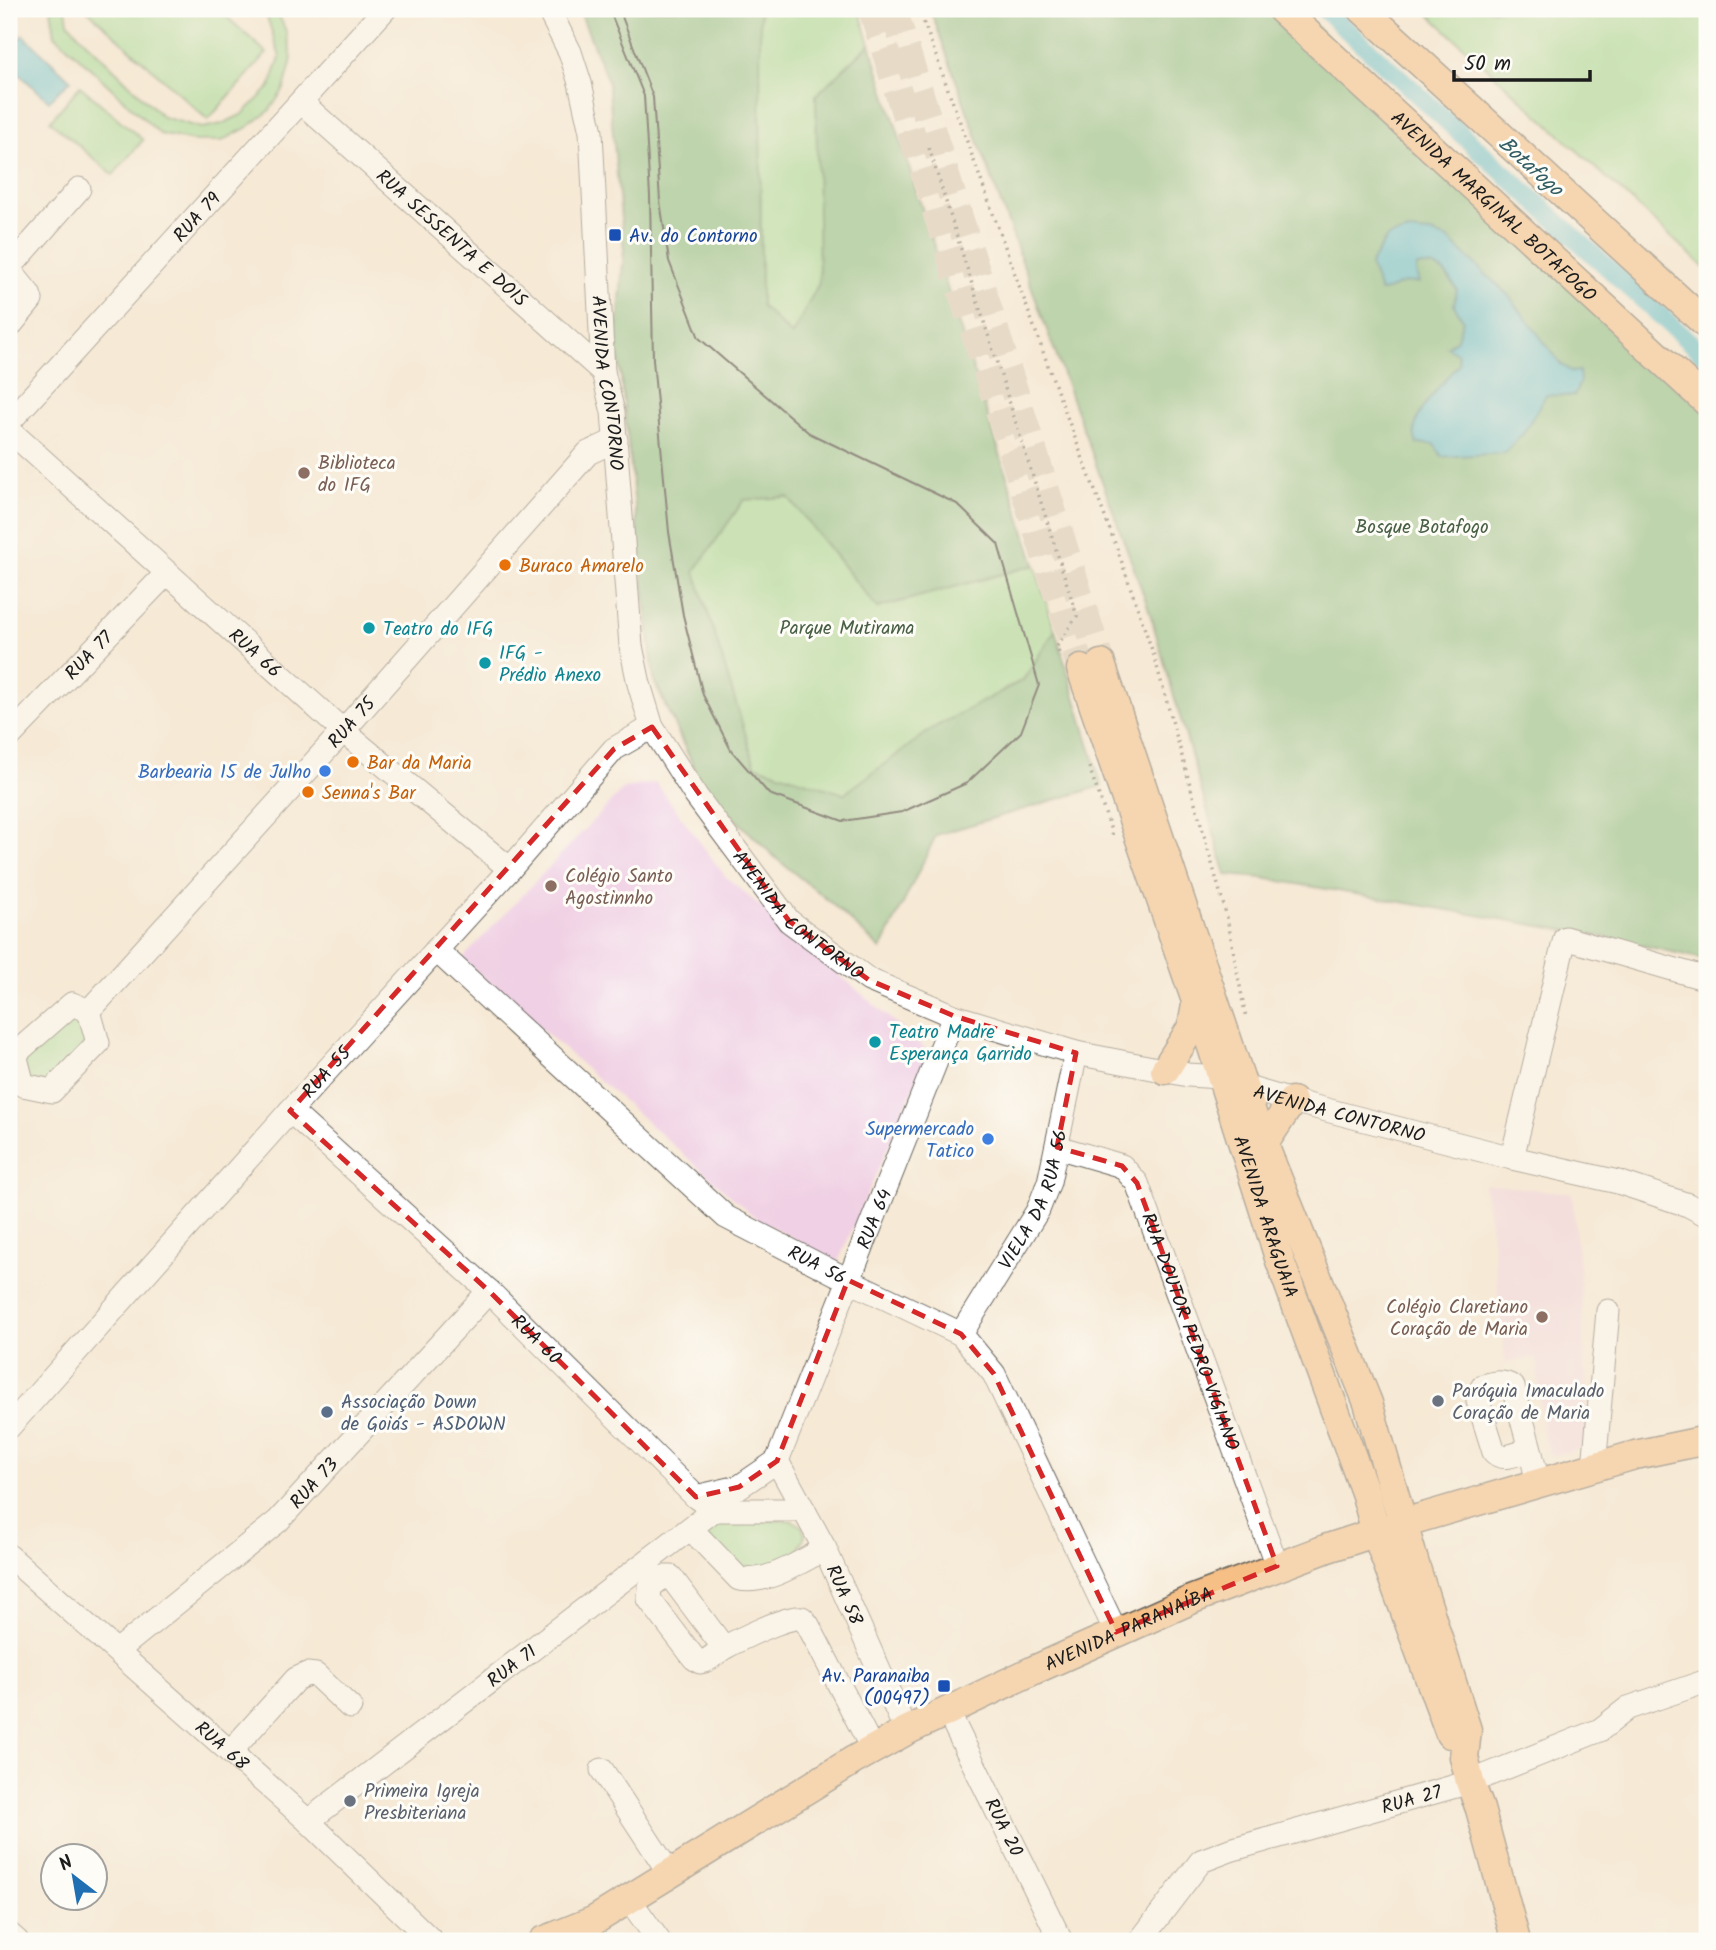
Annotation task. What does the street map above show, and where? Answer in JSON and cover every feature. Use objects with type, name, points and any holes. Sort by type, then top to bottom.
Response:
[{"type":"main road","name":"AVENIDA MARGINAL BOTAFOGO","points":[[1281,9],[1707,402]]},
{"type":"main road","points":[[1362,9],[1707,325]]},
{"type":"main road","name":"AVENIDA ARAGUAIA","points":[[1082,667],[1196,1005],[1232,1082],[1265,1142],[1368,1403],[1467,1730],[1467,1769]]},
{"type":"main road","name":"AVENIDA ARAGUAIA","points":[[1082,667],[1232,1082],[1280,1261],[1366,1494],[1376,1533],[1450,1734],[1467,1769],[1516,1941]]},
{"type":"main road","points":[[1165,1070],[1192,1027],[1196,1005]]},
{"type":"main road","points":[[1265,1142],[1292,1101]]},
{"type":"main road","name":"AVENIDA PARANAÍBA","points":[[543,1941],[595,1920],[906,1731],[1116,1632],[1277,1566],[1420,1518],[1635,1455],[1707,1440]]},
{"type":"main road","name":"AVENIDA PARANAÍBA","points":[[576,1941],[595,1920]]},
{"type":"street","name":"RUA 79","points":[[9,422],[385,9]]},
{"type":"street","name":"AVENIDA CONTORNO","points":[[548,9],[570,52],[591,132],[603,372],[613,412],[631,646],[639,684],[652,727],[696,796],[789,921],[869,980],[954,1016],[1076,1053],[1232,1082],[1292,1101],[1512,1158],[1618,1182],[1688,1205],[1707,1215]]},
{"type":"street","name":"RUA SESSENTA E DOIS","points":[[301,102],[603,372]]},
{"type":"street","points":[[9,327],[31,300],[29,293],[12,273],[13,264],[79,189]]},
{"type":"street","name":"RUA 66","points":[[9,430],[343,731],[510,869]]},
{"type":"street","name":"RUA 75","points":[[89,1011],[343,731],[588,453],[616,440]]},
{"type":"street","name":"RUA 77","points":[[9,737],[167,573]]},
{"type":"street","name":"RUA 55","points":[[9,1427],[510,869],[614,749],[652,727]]},
{"type":"street","points":[[1512,1158],[1565,938],[1707,979]]},
{"type":"street","name":"RUA 56","points":[[436,950],[726,1217],[961,1334],[994,1374],[1116,1632]]},
{"type":"street","points":[[72,1004],[89,1011],[98,1043],[52,1091],[16,1093],[15,1054],[72,1004]]},
{"type":"street","name":"RUA 64","points":[[777,1461],[954,1016]]},
{"type":"street","name":"VIELA DA RUA 56","points":[[961,1334],[1038,1210],[1049,1182],[1076,1053]]},
{"type":"street","name":"RUA 60","points":[[290,1111],[489,1291],[705,1504]]},
{"type":"street","name":"RUA DOUTOR PEDRO VIGIANO","points":[[1057,1147],[1122,1166],[1137,1183],[1277,1566]]},
{"type":"street","name":"RUA 73","points":[[117,1651],[278,1521],[489,1291]]},
{"type":"street","points":[[1594,1467],[1608,1311]]},
{"type":"street","points":[[1530,1449],[1538,1483]]},
{"type":"street","name":"RUA 71","points":[[308,1821],[691,1529],[705,1504],[739,1487],[777,1461]]},
{"type":"street","name":"RUA 58","points":[[777,1461],[825,1549],[906,1731]]},
{"type":"street","points":[[705,1504],[804,1510]]},
{"type":"street","points":[[691,1529],[739,1579],[763,1579],[825,1549]]},
{"type":"street","name":"RUA 68","points":[[9,1556],[308,1821],[432,1941]]},
{"type":"street","points":[[724,1648],[790,1619],[803,1618],[873,1750]]},
{"type":"street","points":[[230,1752],[296,1679],[307,1674],[316,1675],[350,1707]]},
{"type":"street","name":"RUA 27","points":[[1140,1941],[1201,1861],[1467,1769],[1600,1730],[1628,1708],[1707,1681]]},
{"type":"street","name":"RUA 20","points":[[948,1712],[1058,1940]]},
{"type":"street","points":[[603,1770],[670,1874]]},
{"type":"street","points":[[629,1899],[659,1941]]},
{"type":"street","points":[[9,1934],[17,1941]]},
{"type":"path","points":[[919,9],[1154,656],[1227,917],[1247,1026]]},
{"type":"path","points":[[929,148],[1077,617],[1057,646],[1082,667]]},
{"type":"path","points":[[1088,766],[1116,845]]},
{"type":"highlighted area","points":[[652,727],[789,921],[869,980],[954,1016],[1076,1053],[1057,1147],[1122,1166],[1137,1183],[1277,1566],[1116,1632],[994,1374],[961,1334],[848,1280],[777,1461],[739,1487],[696,1497],[489,1291],[290,1111],[614,749]]},
{"type":"shaded area","points":[[656,783],[725,876],[929,1052],[838,1262],[757,1219],[462,959],[624,788]]},
{"type":"shaded area","name":"Colégio Claretiano Coração de Maria","points":[[1484,1184],[1572,1193],[1590,1446],[1550,1456],[1543,1433],[1536,1358],[1505,1363]]},
{"type":"green space","points":[[51,9],[66,9],[68,22],[80,36],[163,117],[202,128],[222,124],[243,114],[270,87],[280,57],[267,17],[258,9],[276,9],[286,31],[292,59],[284,89],[269,111],[248,127],[222,141],[193,141],[160,134],[55,35]]},
{"type":"green space","points":[[86,9],[218,9],[267,53],[208,120]]},
{"type":"green space","name":"Parque Mutirama","points":[[579,9],[859,9],[1102,786],[936,835],[881,949],[829,901],[777,859],[704,789],[654,682],[617,341],[624,250],[618,162],[608,82]]},
{"type":"green space","name":"Parque Mutirama","points":[[579,9],[760,9],[761,306],[792,335],[819,283],[816,95],[870,44],[1035,565],[877,608],[788,497],[744,500],[695,571],[755,765],[844,794],[933,728],[1023,680],[1055,630],[1102,786],[936,835],[881,949],[829,901],[777,859],[704,789],[654,678],[617,341],[624,250],[608,82]]},
{"type":"green space","name":"Bosque Botafogo","points":[[930,9],[1298,9],[1707,404],[1707,960],[1610,938],[1262,878],[1226,875],[1149,610]]},
{"type":"green space","points":[[1423,9],[1707,9],[1707,270]]},
{"type":"green space","points":[[80,86],[143,140],[113,175],[50,121]]},
{"type":"green space","points":[[65,1015],[78,1020],[89,1039],[51,1083],[29,1082],[22,1057]]},
{"type":"green space","points":[[791,1520],[802,1526],[805,1535],[796,1556],[755,1568],[728,1565],[702,1531],[722,1522]]},
{"type":"water","points":[[23,35],[71,80],[49,101],[9,65],[9,50]]},
{"type":"water","points":[[1409,231],[1430,233],[1448,239],[1509,296],[1561,364],[1572,372],[1579,371],[1580,382],[1574,396],[1546,395],[1523,434],[1504,453],[1442,457],[1434,444],[1417,444],[1414,434],[1420,413],[1458,364],[1458,354],[1447,347],[1457,339],[1463,320],[1454,305],[1457,290],[1445,273],[1437,268],[1417,266],[1419,283],[1401,284],[1380,291],[1370,265],[1387,237]]},
{"type":"waterway","name":"Botafogo","points":[[1324,9],[1707,358]]},
{"type":"tunnel","points":[[872,9],[1081,669]]},
{"type":"tunnel","points":[[893,9],[1101,664]]},
{"type":"tram line","points":[[609,9],[644,96],[650,196],[653,360],[669,532],[683,615],[703,695],[731,750],[769,794],[843,821],[902,812],[967,783],[1021,732],[1039,685],[998,544],[957,504],[809,433],[699,338],[669,261],[660,201],[653,97],[619,9]]},
{"type":"place","name":"Av. do Contorno","points":[[615,235]]},
{"type":"place","name":"Biblioteca do IFG","points":[[304,473]]},
{"type":"place","name":"Buraco Amarelo","points":[[505,565]]},
{"type":"place","name":"Teatro do IFG","points":[[369,628]]},
{"type":"place","name":"IFG - Prédio Anexo","points":[[485,663]]},
{"type":"place","name":"Bar da Maria","points":[[353,762]]},
{"type":"place","name":"Barbearia 15 de Julho","points":[[325,771]]},
{"type":"place","name":"Senna's Bar","points":[[308,792]]},
{"type":"place","name":"Colégio Santo Agostinnho","points":[[551,886]]},
{"type":"place","name":"Teatro Madre Esperança Garrido","points":[[875,1042]]},
{"type":"place","name":"Supermercado Tatico","points":[[988,1139]]},
{"type":"place","name":"Colégio Claretiano Coração de Maria","points":[[1542,1317]]},
{"type":"place","name":"Paróquia Imaculado Coração de Maria","points":[[1438,1401]]},
{"type":"place","name":"Associação Down de Goiás - ASDOWN","points":[[327,1412]]},
{"type":"place","name":"Av. Paranaiba (00497)","points":[[944,1686]]},
{"type":"place","name":"Primeira Igreja Presbiteriana","points":[[350,1801]]}]
